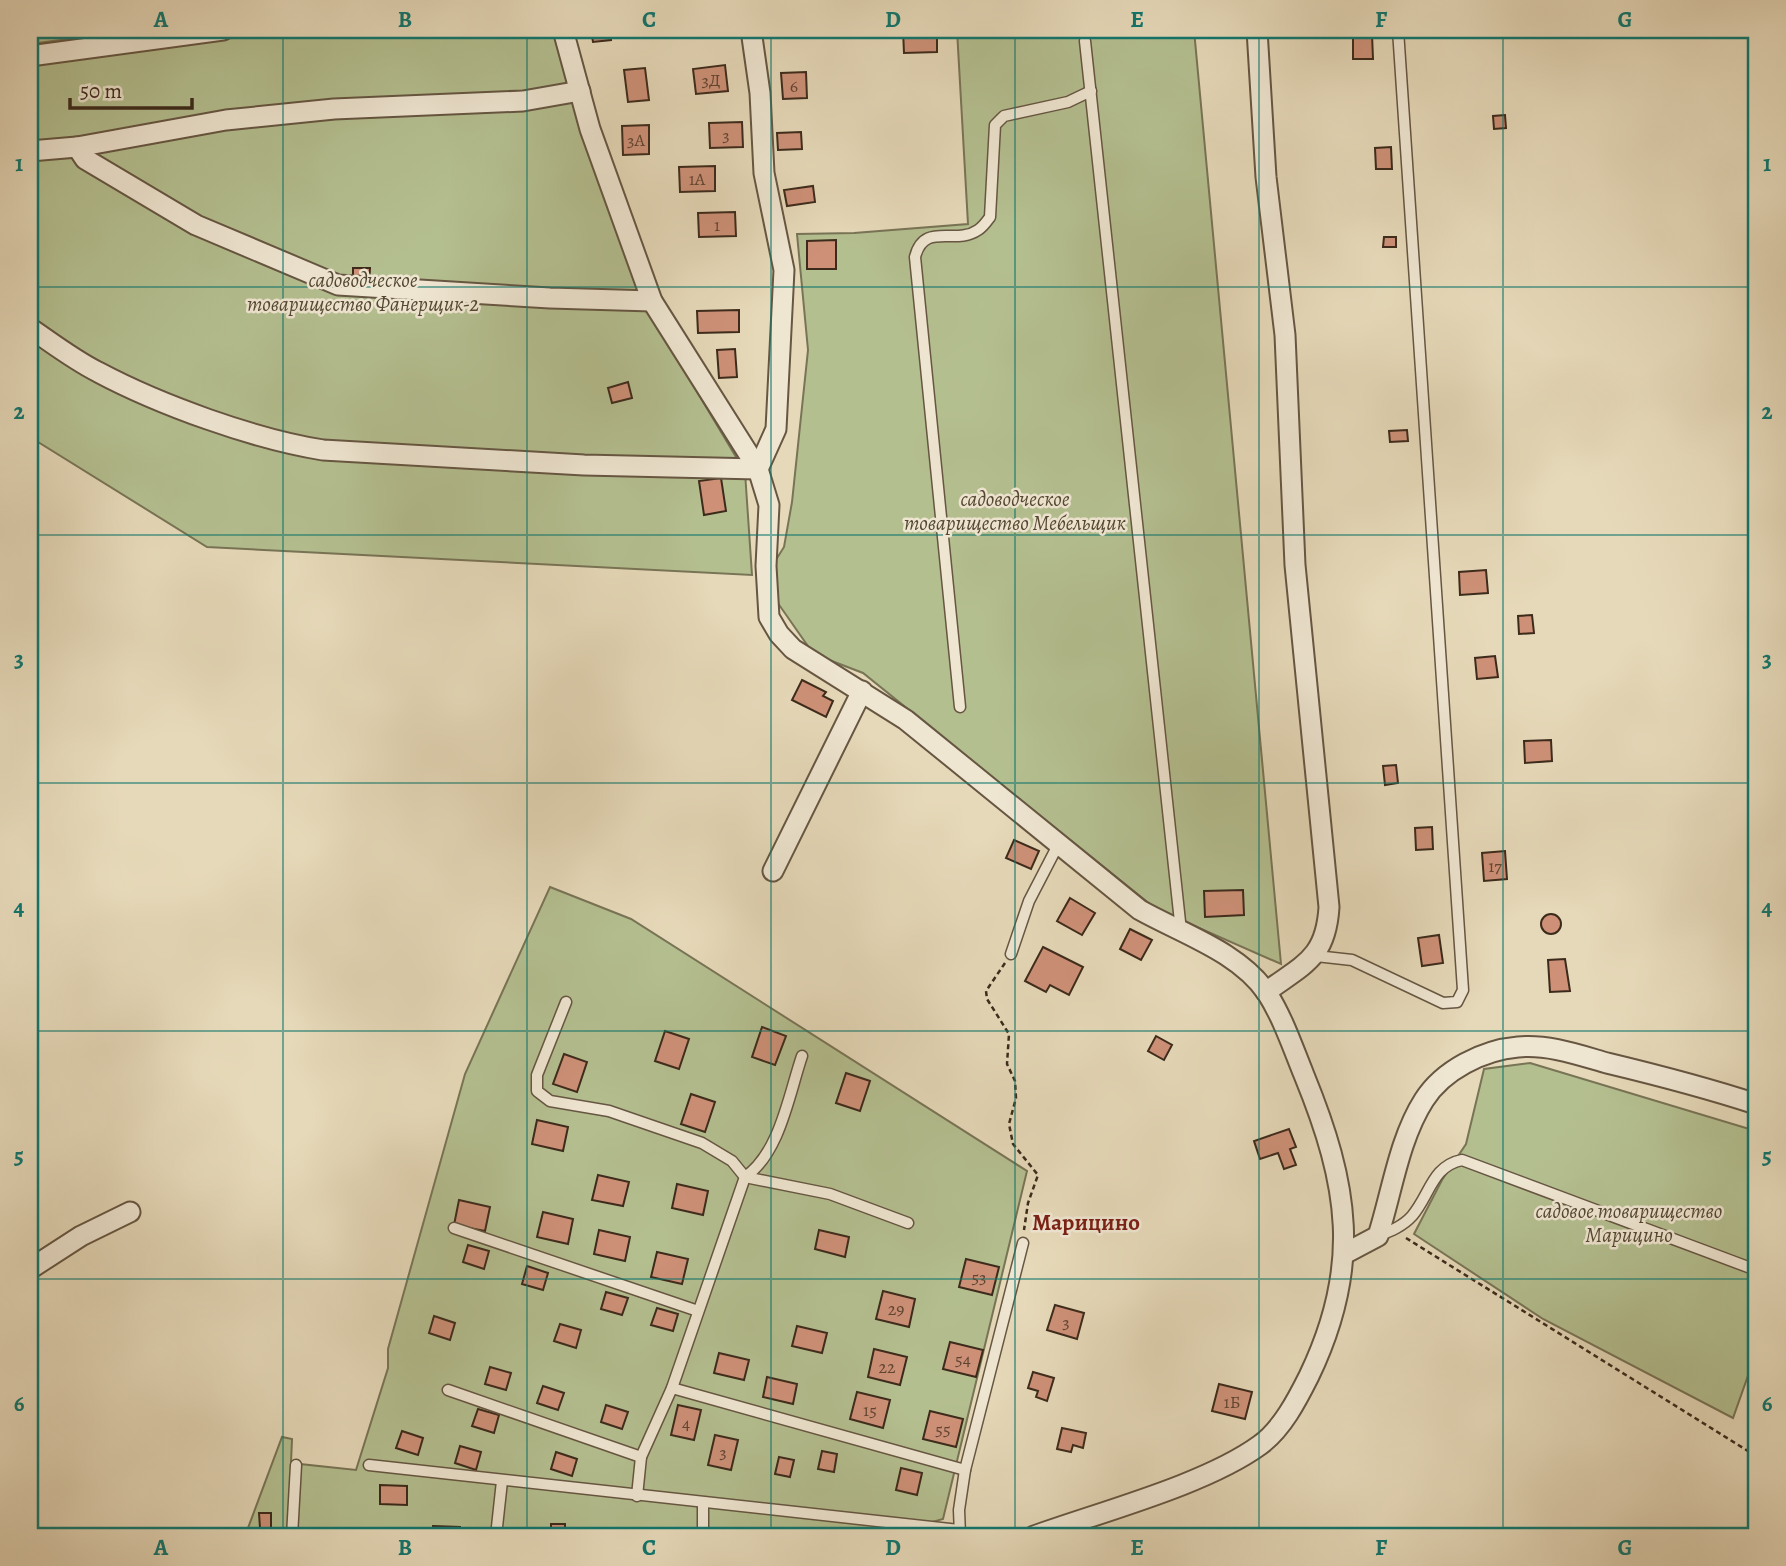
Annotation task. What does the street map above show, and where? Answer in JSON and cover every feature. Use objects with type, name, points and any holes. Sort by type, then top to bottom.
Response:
[{"type":"street","points":[[30,56],[223,30]]},
{"type":"street","points":[[563,30],[590,129],[652,300],[758,469],[769,505],[766,566],[769,617],[779,634],[793,649],[906,720],[1060,842],[1140,910],[1181,934],[1232,957],[1266,992],[1283,1024],[1331,1144],[1344,1215],[1344,1254],[1332,1315],[1318,1358],[1295,1405],[1262,1445],[1215,1469],[1166,1490],[1034,1536]]},
{"type":"street","points":[[751,30],[760,93],[764,173],[784,270],[776,429],[758,469]]},
{"type":"street","points":[[1257,30],[1266,177],[1285,335],[1295,565],[1329,907],[1328,929],[1315,956],[1266,992]]},
{"type":"street","points":[[30,151],[77,148],[226,120],[346,108],[523,101],[580,91]]},
{"type":"street","points":[[77,148],[85,159],[196,225],[338,285],[550,298],[652,300]]},
{"type":"street","points":[[30,328],[96,371],[149,397],[289,445],[323,450],[584,465],[758,469]]},
{"type":"street","points":[[773,871],[862,691]]},
{"type":"street","points":[[1344,1254],[1378,1236],[1405,1143],[1423,1102],[1438,1081],[1463,1064],[1497,1051],[1544,1047],[1710,1088],[1756,1104]]},
{"type":"street","points":[[30,1269],[81,1236],[130,1212]]},
{"type":"lane","points":[[1315,956],[1352,960],[1443,1003],[1457,1002],[1463,990],[1398,30]]},
{"type":"lane","points":[[1085,41],[1181,934]]},
{"type":"lane","points":[[960,707],[915,257],[918,244],[927,237],[966,235],[978,231],[990,217],[992,146],[996,125],[1004,116],[1068,102],[1091,91]]},
{"type":"lane","points":[[1011,954],[1029,901],[1060,842]]},
{"type":"lane","points":[[566,1002],[537,1075],[537,1091],[550,1101],[610,1111],[702,1143],[732,1161],[746,1177],[830,1194],[908,1223]]},
{"type":"lane","points":[[637,1496],[641,1457],[672,1388],[746,1177],[760,1167],[775,1134],[802,1056]]},
{"type":"lane","points":[[1378,1236],[1410,1218],[1437,1172],[1447,1163],[1462,1160],[1756,1270]]},
{"type":"lane","points":[[454,1228],[698,1311]]},
{"type":"lane","points":[[369,1465],[960,1533],[965,1470],[1023,1243]]},
{"type":"lane","points":[[672,1388],[965,1470]]},
{"type":"lane","points":[[448,1390],[641,1457]]},
{"type":"lane","points":[[292,1536],[296,1465]]},
{"type":"lane","points":[[496,1536],[502,1481]]},
{"type":"lane","points":[[703,1503],[703,1536]]},
{"type":"path","points":[[1011,954],[986,990],[986,999],[1009,1034],[1007,1064],[1015,1082],[1016,1098],[1009,1124],[1013,1144],[1038,1175],[1028,1203],[1023,1243]]},
{"type":"path","points":[[1378,1236],[1405,1237],[1756,1456]]},
{"type":"green space","points":[[30,30],[137,30],[30,44]]},
{"type":"green space","name":"садоводческое товарищество Фанерщик-2","points":[[292,30],[557,30],[653,318],[745,472],[752,575],[207,547],[30,437],[30,65]]},
{"type":"green space","name":"садоводческое товарищество Мебельщик","points":[[957,30],[1194,30],[1281,964],[1156,909],[863,673],[824,658],[810,649],[775,599],[774,563],[784,547],[792,502],[808,350],[797,234],[854,233],[968,224]]},
{"type":"green space","points":[[550,887],[631,919],[1027,1171],[943,1519],[904,1530],[904,1536],[245,1536],[282,1437],[292,1439],[291,1463],[356,1470],[388,1368],[388,1349],[465,1074]]},
{"type":"green space","name":"садовое товарищество Марицино","points":[[1530,1063],[1756,1131],[1756,1353],[1733,1418],[1543,1319],[1414,1234],[1442,1180],[1466,1144],[1484,1069]]},
{"type":"building","points":[[591,30],[610,30],[611,40],[593,42]]},
{"type":"building","points":[[769,30],[804,30],[804,32],[769,36]]},
{"type":"building","points":[[903,30],[937,30],[937,52],[904,53]]},
{"type":"building","points":[[1353,34],[1372,34],[1373,59],[1353,59]]},
{"type":"building","points":[[725,65],[728,91],[696,94],[693,69]]},
{"type":"building","points":[[645,68],[649,100],[628,102],[624,70]]},
{"type":"building","points":[[806,72],[807,98],[783,99],[781,73]]},
{"type":"building","points":[[1505,115],[1506,128],[1494,129],[1493,116]]},
{"type":"building","points":[[742,122],[743,147],[710,148],[709,123]]},
{"type":"building","points":[[649,125],[649,154],[623,155],[622,126]]},
{"type":"building","points":[[801,132],[802,149],[778,150],[777,133]]},
{"type":"building","points":[[1391,147],[1392,169],[1376,169],[1375,148]]},
{"type":"building","points":[[715,166],[715,191],[680,192],[679,167]]},
{"type":"building","points":[[813,186],[815,202],[787,206],[784,190]]},
{"type":"building","points":[[735,212],[736,236],[699,237],[698,213]]},
{"type":"building","points":[[1384,237],[1396,237],[1396,247],[1383,247]]},
{"type":"building","points":[[836,240],[836,269],[807,269],[807,241]]},
{"type":"building","points":[[353,268],[370,268],[369,284],[353,284]]},
{"type":"building","points":[[739,310],[739,332],[698,333],[697,311]]},
{"type":"building","points":[[735,349],[737,377],[719,378],[717,350]]},
{"type":"building","points":[[628,382],[632,398],[612,403],[608,388]]},
{"type":"building","points":[[1407,430],[1408,441],[1390,442],[1389,431]]},
{"type":"building","points":[[721,478],[726,511],[704,515],[699,481]]},
{"type":"building","points":[[1486,570],[1488,593],[1460,595],[1459,572]]},
{"type":"building","points":[[1532,615],[1534,633],[1519,634],[1518,616]]},
{"type":"building","points":[[1495,656],[1498,677],[1477,679],[1475,658]]},
{"type":"building","points":[[802,680],[826,692],[823,696],[833,701],[826,717],[792,700]]},
{"type":"building","points":[[1551,740],[1552,761],[1525,763],[1524,741]]},
{"type":"building","points":[[1396,765],[1398,783],[1385,785],[1383,766]]},
{"type":"building","points":[[1432,827],[1433,849],[1416,850],[1415,828]]},
{"type":"building","points":[[1014,840],[1039,851],[1031,869],[1006,858]]},
{"type":"building","points":[[1505,851],[1507,879],[1484,881],[1482,853]]},
{"type":"building","points":[[1243,890],[1244,915],[1205,917],[1204,891]]},
{"type":"building","points":[[1070,898],[1095,913],[1082,935],[1057,921]]},
{"type":"building","points":[[1547,914],[1555,914],[1561,924],[1555,934],[1547,934],[1541,928],[1541,920]]},
{"type":"building","points":[[1130,929],[1152,940],[1141,960],[1120,949]]},
{"type":"building","points":[[1439,935],[1443,963],[1422,966],[1418,938]]},
{"type":"building","points":[[1043,947],[1083,967],[1069,995],[1050,985],[1046,992],[1025,981]]},
{"type":"building","points":[[1565,959],[1570,991],[1550,992],[1548,960]]},
{"type":"building","points":[[762,1027],[786,1036],[775,1065],[752,1057]]},
{"type":"building","points":[[665,1031],[689,1039],[679,1069],[655,1061]]},
{"type":"building","points":[[1156,1036],[1172,1045],[1164,1060],[1148,1051]]},
{"type":"building","points":[[564,1054],[587,1062],[577,1092],[553,1084]]},
{"type":"building","points":[[846,1073],[870,1081],[860,1111],[836,1103]]},
{"type":"building","points":[[691,1094],[715,1102],[705,1132],[681,1124]]},
{"type":"building","points":[[537,1120],[568,1127],[563,1151],[532,1144]]},
{"type":"building","points":[[1289,1129],[1296,1147],[1290,1149],[1296,1165],[1284,1169],[1278,1153],[1260,1159],[1254,1141]]},
{"type":"building","points":[[598,1175],[629,1182],[623,1206],[592,1200]]},
{"type":"building","points":[[677,1184],[708,1191],[703,1215],[672,1208]]},
{"type":"building","points":[[459,1200],[490,1207],[485,1231],[454,1225]]},
{"type":"building","points":[[543,1212],[573,1219],[568,1244],[537,1237]]},
{"type":"building","points":[[599,1230],[630,1237],[625,1261],[594,1254]]},
{"type":"building","points":[[819,1230],[849,1237],[845,1257],[815,1249]]},
{"type":"building","points":[[468,1245],[489,1251],[484,1269],[463,1262]]},
{"type":"building","points":[[657,1252],[688,1259],[682,1284],[651,1277]]},
{"type":"building","points":[[966,1259],[999,1267],[992,1295],[959,1287]]},
{"type":"building","points":[[527,1266],[548,1273],[543,1290],[522,1284]]},
{"type":"building","points":[[883,1291],[915,1299],[909,1327],[876,1319]]},
{"type":"building","points":[[606,1292],[628,1298],[622,1315],[601,1309]]},
{"type":"building","points":[[1055,1305],[1084,1313],[1077,1339],[1047,1330]]},
{"type":"building","points":[[657,1308],[678,1314],[673,1331],[651,1325]]},
{"type":"building","points":[[434,1316],[455,1323],[450,1340],[429,1333]]},
{"type":"building","points":[[560,1324],[581,1330],[576,1348],[554,1341]]},
{"type":"building","points":[[797,1326],[827,1333],[822,1353],[792,1346]]},
{"type":"building","points":[[950,1342],[983,1350],[976,1377],[943,1369]]},
{"type":"building","points":[[874,1349],[907,1357],[900,1385],[868,1377]]},
{"type":"building","points":[[719,1353],[749,1360],[744,1380],[714,1373]]},
{"type":"building","points":[[490,1367],[511,1373],[506,1390],[485,1384]]},
{"type":"building","points":[[1033,1372],[1054,1378],[1047,1401],[1036,1397],[1038,1391],[1028,1388]]},
{"type":"building","points":[[767,1377],[797,1384],[793,1404],[763,1397]]},
{"type":"building","points":[[1219,1384],[1252,1392],[1245,1419],[1212,1411]]},
{"type":"building","points":[[543,1386],[564,1393],[558,1410],[537,1403]]},
{"type":"building","points":[[857,1392],[890,1400],[883,1428],[850,1419]]},
{"type":"building","points":[[606,1405],[628,1412],[622,1429],[601,1422]]},
{"type":"building","points":[[678,1405],[701,1410],[694,1440],[671,1435]]},
{"type":"building","points":[[478,1409],[499,1415],[494,1433],[472,1426]]},
{"type":"building","points":[[930,1411],[963,1419],[956,1447],[923,1439]]},
{"type":"building","points":[[1062,1428],[1086,1433],[1083,1448],[1073,1445],[1071,1452],[1057,1449]]},
{"type":"building","points":[[402,1431],[423,1438],[418,1455],[396,1448]]},
{"type":"building","points":[[715,1435],[738,1440],[731,1470],[708,1465]]},
{"type":"building","points":[[460,1446],[481,1452],[476,1470],[455,1463]]},
{"type":"building","points":[[822,1451],[837,1454],[834,1472],[818,1469]]},
{"type":"building","points":[[556,1452],[577,1459],[572,1476],[551,1469]]},
{"type":"building","points":[[779,1457],[794,1460],[790,1477],[775,1474]]},
{"type":"building","points":[[901,1468],[922,1473],[917,1495],[896,1490]]},
{"type":"building","points":[[380,1485],[407,1486],[407,1505],[380,1504]]},
{"type":"building","points":[[259,1513],[271,1513],[271,1528],[260,1528]]},
{"type":"building","points":[[551,1524],[565,1524],[565,1536],[551,1536]]},
{"type":"building","points":[[433,1526],[460,1527],[460,1536],[433,1536]]},
{"type":"building","points":[[712,1529],[736,1530],[736,1536],[712,1536]]},
{"type":"building","points":[[610,1531],[641,1532],[641,1536],[610,1536]]},
{"type":"district","name":"Марицино","points":[[1086,1222]]}]
